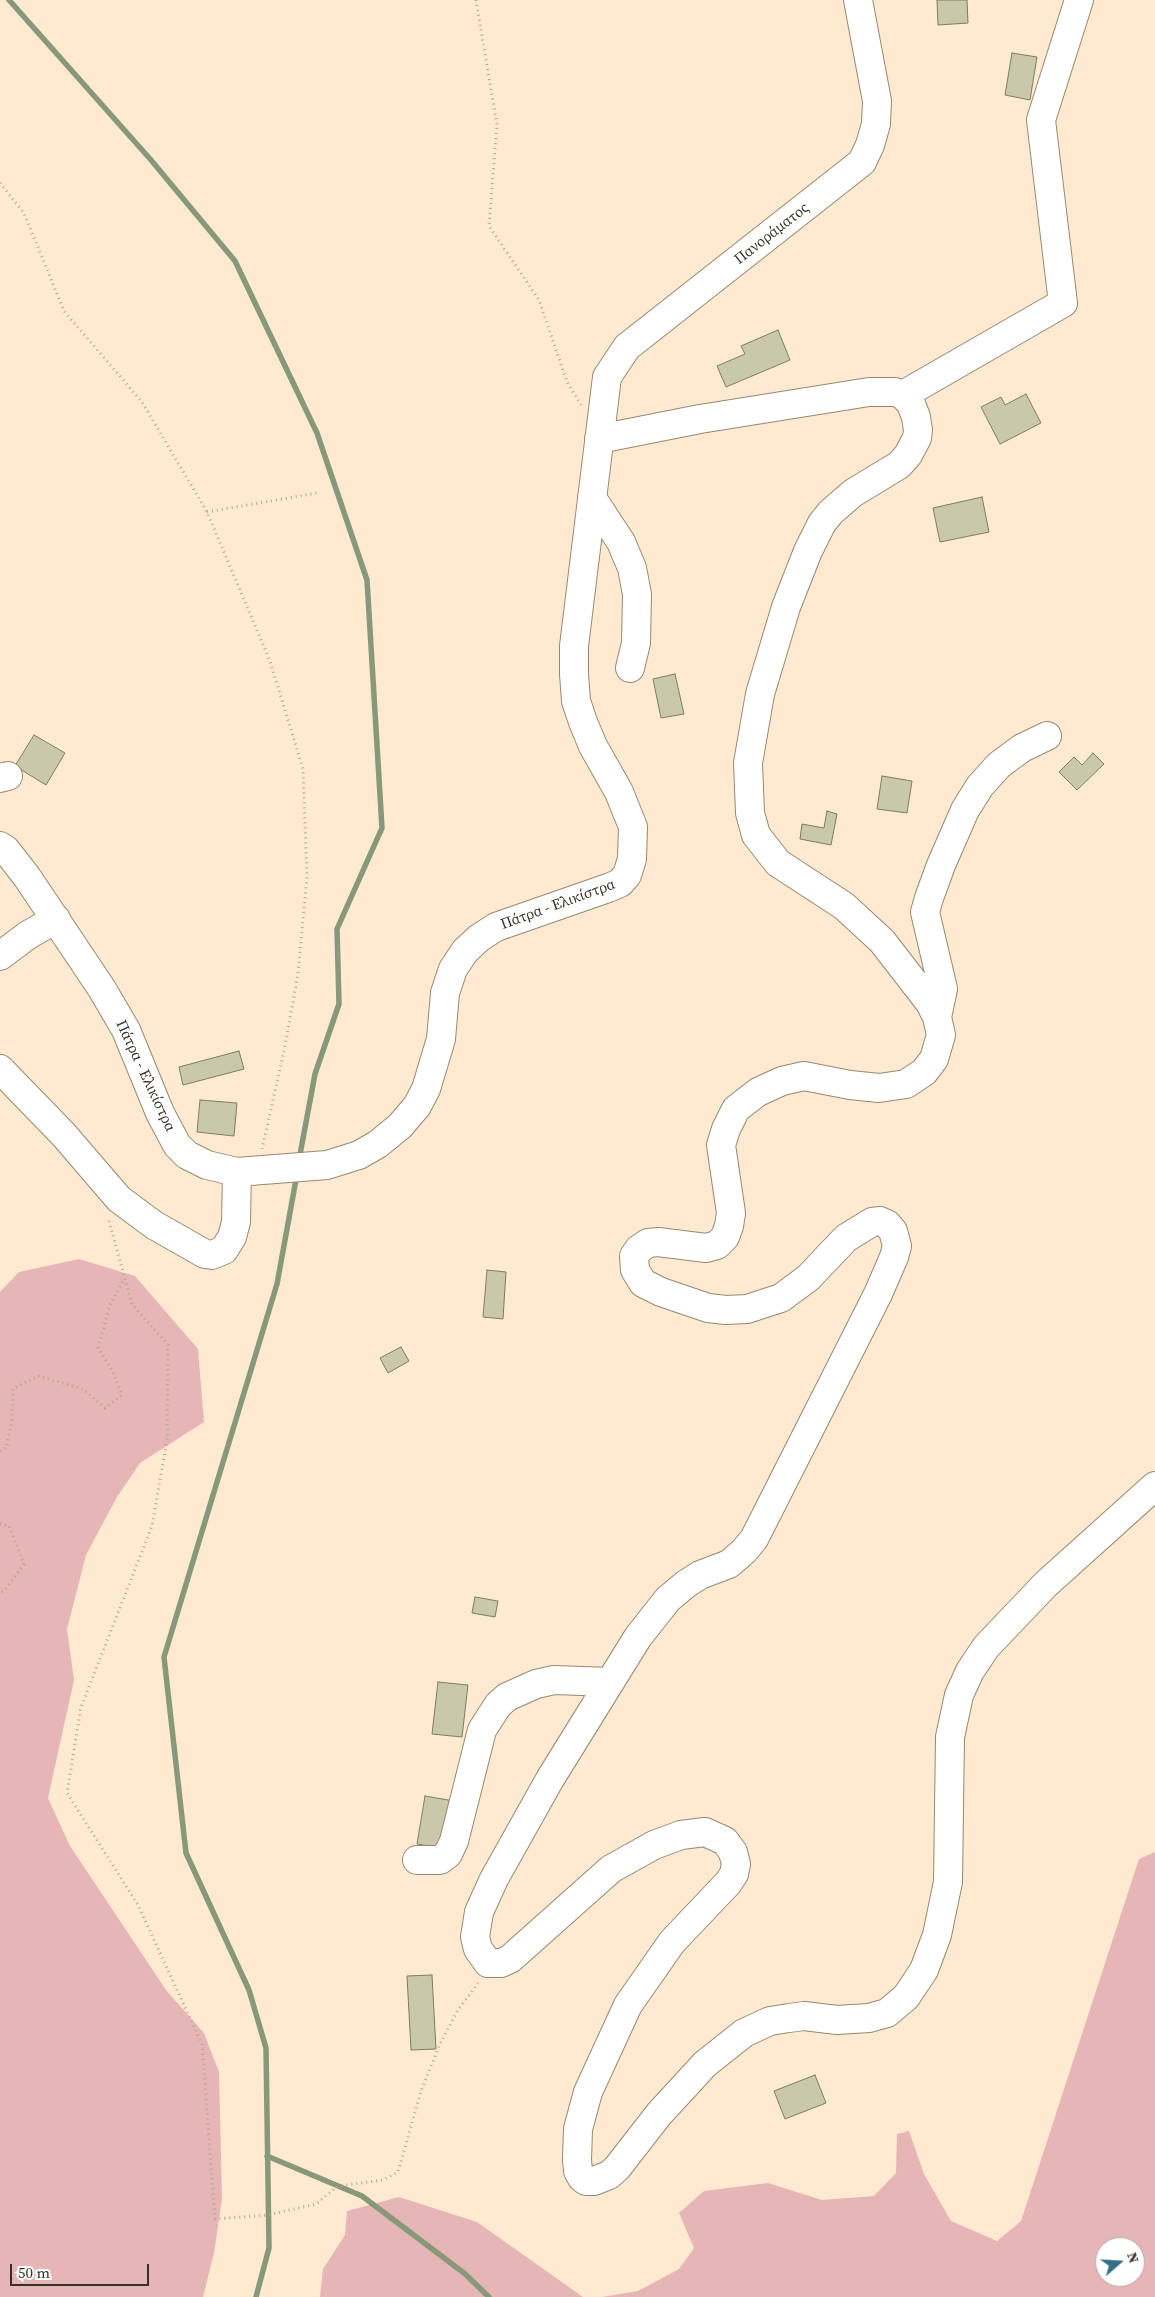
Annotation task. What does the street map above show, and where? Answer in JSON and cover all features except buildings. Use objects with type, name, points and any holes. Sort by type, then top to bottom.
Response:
[{"type":"street","name":"Πανοράματος","points":[[600,438],[607,377],[627,346],[862,162],[870,145],[876,124],[877,101],[858,0]]},
{"type":"street","points":[[903,395],[1063,304],[1041,120],[1080,0]]},
{"type":"street","points":[[600,438],[700,418],[856,394],[888,391],[903,395],[913,407],[917,422],[917,438],[911,450],[899,465],[840,504],[822,523],[808,551],[786,607],[758,702],[748,763],[750,813],[756,835],[778,863],[844,906],[882,941],[930,1003],[937,1017],[941,1035],[934,1058],[924,1072],[906,1084],[879,1088],[850,1086],[804,1076],[782,1081],[758,1092],[736,1109],[726,1128],[721,1145],[731,1213],[725,1237],[717,1245],[706,1248],[658,1242],[648,1243],[639,1249],[634,1256],[635,1270],[643,1282],[661,1292],[726,1310],[747,1309],[781,1298],[808,1278],[846,1238],[860,1227],[872,1222],[880,1221],[893,1230],[897,1246],[878,1294],[754,1539],[730,1564],[700,1575],[668,1599],[638,1637],[550,1780],[494,1879],[479,1912],[475,1938],[478,1949],[483,1958],[494,1964],[510,1959],[611,1869],[654,1845],[681,1835],[705,1832],[725,1840],[733,1852],[736,1864],[734,1874],[728,1883],[672,1942],[628,2005],[592,2083],[578,2129],[576,2146],[578,2171],[586,2182],[600,2179],[617,2168],[659,2114],[705,2064],[744,2034],[770,2021],[804,2016],[837,2020],[869,2018],[887,2013],[906,1997],[924,1970],[937,1935],[948,1882],[950,1737],[959,1695],[970,1671],[986,1647],[1046,1584],[1155,1486]]},
{"type":"street","name":"Πάτρα - Ελικίστρα","points":[[0,846],[6,850],[28,877],[102,990],[126,1030],[160,1113],[177,1145],[198,1162],[260,1170],[327,1165],[359,1155],[378,1144],[400,1126],[417,1106],[426,1089],[436,1061],[441,1039],[445,993],[453,969],[465,951],[479,938],[496,927],[608,888],[620,883],[627,875],[632,859],[633,828],[619,792],[593,746],[576,701],[574,646],[600,438]]},
{"type":"street","points":[[592,498],[621,542],[632,568],[637,594],[636,644],[630,668]]},
{"type":"street","points":[[937,1017],[943,989],[926,912],[935,881],[965,810],[980,786],[999,765],[1022,748],[1047,736]]},
{"type":"street","points":[[0,956],[28,935],[56,919]]},
{"type":"street","points":[[0,1069],[64,1135],[119,1198],[154,1225],[205,1254],[212,1255],[224,1250],[232,1237],[236,1222],[260,1170]]},
{"type":"street","points":[[417,1860],[440,1860],[448,1854],[454,1841],[482,1730],[498,1705],[507,1697],[536,1684],[554,1680],[610,1682]]},
{"type":"path","points":[[476,0],[497,125],[489,226],[539,300],[567,382],[581,406]]},
{"type":"path","points":[[0,183],[24,213],[64,310],[142,402],[207,512],[270,661],[303,769],[307,877],[298,974],[260,1170]]},
{"type":"path","points":[[207,512],[317,494]]},
{"type":"path","points":[[107,1212],[132,1304],[168,1345],[168,1440],[152,1526],[81,1707],[67,1793],[138,1905],[202,2044],[215,2219],[268,2215],[316,2204],[338,2186],[383,2180],[398,2172],[421,2091],[440,2044],[472,1990],[494,1964]]},
{"type":"path","points":[[0,1451],[7,1447],[12,1419],[13,1389],[38,1376],[83,1389],[104,1408],[122,1395],[113,1372],[98,1348],[110,1306],[124,1279]]},
{"type":"path","points":[[0,1524],[10,1526],[24,1564],[4,1591],[0,1592]]},
{"type":"shaded area","points":[[79,1259],[135,1276],[198,1349],[204,1422],[140,1463],[117,1497],[86,1555],[67,1629],[74,1680],[48,1798],[70,1846],[166,1990],[204,2033],[219,2072],[222,2199],[214,2253],[203,2297],[0,2297],[0,1292],[19,1272]]},
{"type":"shaded area","points":[[1155,1852],[1155,2297],[602,2297],[638,2291],[679,2269],[694,2248],[679,2213],[704,2191],[768,2183],[822,2200],[874,2196],[896,2173],[897,2134],[909,2131],[924,2174],[951,2221],[997,2241],[1021,2221],[1139,1859]]},
{"type":"shaded area","points":[[399,2197],[477,2222],[583,2297],[320,2297],[323,2269],[345,2235],[347,2211]]},
{"type":"waterway","points":[[9,0],[151,160],[235,261],[317,433],[367,580],[382,828],[337,929],[339,1004],[315,1074],[299,1160]]},
{"type":"waterway","points":[[256,2297],[269,2248],[266,2048],[249,1990],[186,1853],[164,1657],[277,1284],[297,1174]]},
{"type":"waterway","points":[[267,2156],[362,2196],[464,2273],[489,2297]]}]
